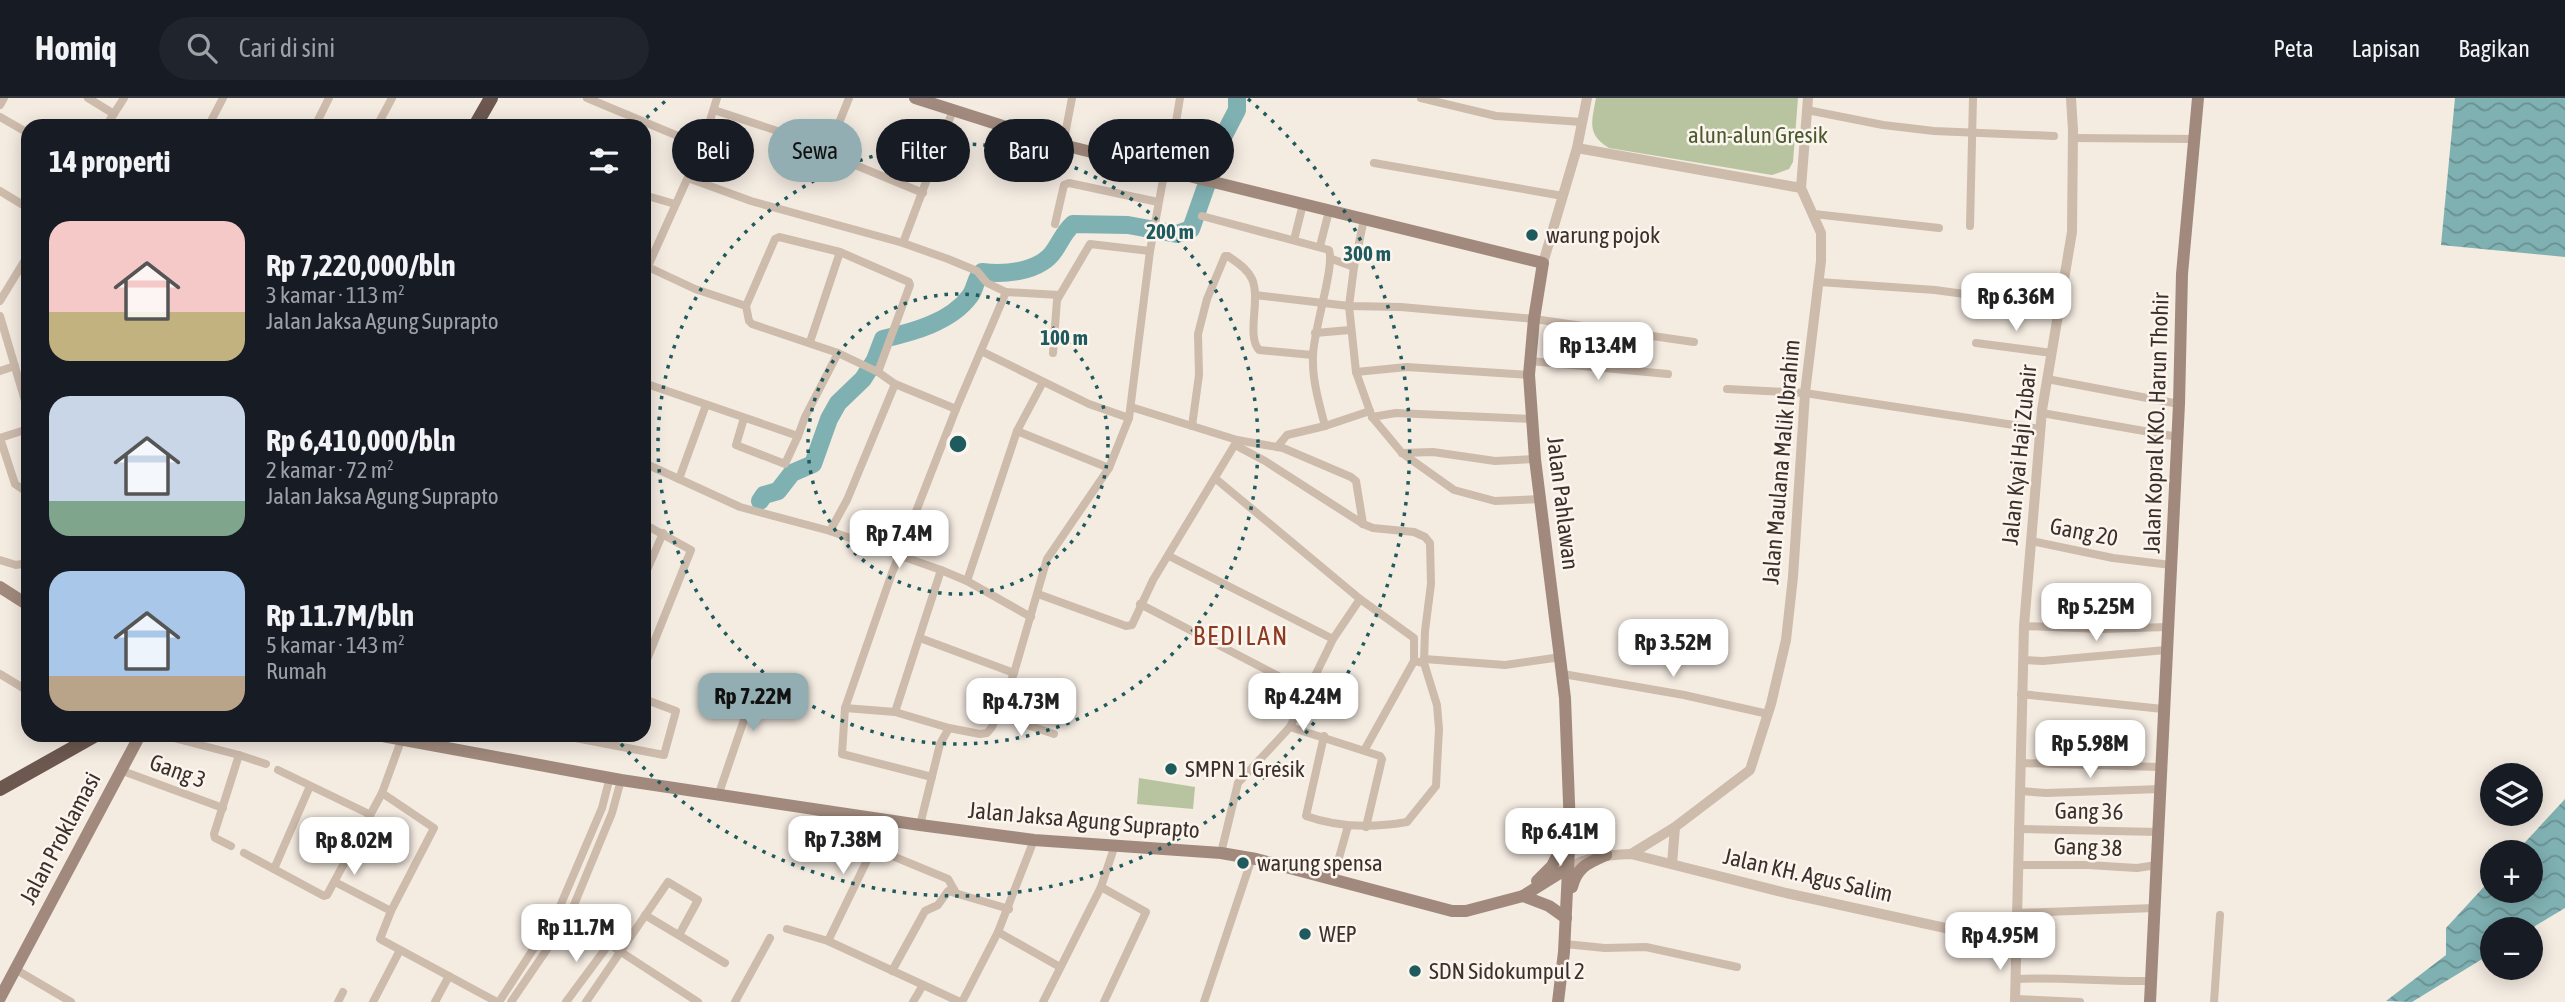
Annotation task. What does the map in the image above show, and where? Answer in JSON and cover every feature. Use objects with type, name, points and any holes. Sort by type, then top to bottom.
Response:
[{"type":"highway","points":[[479,119],[491,98]]},
{"type":"highway","points":[[0,789],[84,742]]},
{"type":"main road","points":[[915,98],[984,120]]},
{"type":"main road","name":"Jalan Kopral KKO. Harun Thohir","points":[[2150,1002],[2178,436],[2182,274],[2198,98]]},
{"type":"main road","points":[[1214,182],[1543,263]]},
{"type":"main road","name":"Jalan Pahlawan","points":[[1543,263],[1534,318],[1529,375],[1535,459],[1563,674],[1570,829],[1566,918]]},
{"type":"main road","points":[[0,587],[21,600]]},
{"type":"main road","name":"Jalan Proklamasi","points":[[0,998],[136,742]]},
{"type":"main road","name":"Jalan Jaksa Agung Suprapto","points":[[428,742],[616,779],[920,825],[1034,840],[1221,853],[1251,858],[1452,911],[1466,911],[1523,896],[1568,868]]},
{"type":"main road","points":[[1566,918],[1549,906],[1523,896],[1552,866],[1570,829],[1576,836],[1606,855]]},
{"type":"main road","points":[[1558,1002],[1566,918],[1576,873],[1584,865],[1606,855]]},
{"type":"street","points":[[0,106],[4,98]]},
{"type":"street","points":[[88,98],[114,114]]},
{"type":"street","points":[[112,119],[124,98]]},
{"type":"street","points":[[212,119],[223,98]]},
{"type":"street","points":[[318,119],[329,98]]},
{"type":"street","points":[[381,119],[392,98]]},
{"type":"street","points":[[587,98],[603,101],[604,107],[634,119]]},
{"type":"street","points":[[711,119],[717,98]]},
{"type":"street","points":[[841,119],[849,98]]},
{"type":"street","points":[[1068,119],[1072,98]]},
{"type":"street","points":[[1176,119],[1180,98]]},
{"type":"street","points":[[1421,98],[1496,116],[1582,122]]},
{"type":"street","name":"Jalan Pahlawan","points":[[1543,263],[1577,148],[1587,98]]},
{"type":"street","points":[[1577,148],[1801,188],[1808,98]]},
{"type":"street","points":[[1970,226],[1973,98]]},
{"type":"street","name":"Jalan Kyai Haji Zubair","points":[[2015,1000],[2024,626],[2040,429],[2072,232],[2071,98]]},
{"type":"street","points":[[714,110],[768,128]]},
{"type":"street","points":[[903,243],[953,110]]},
{"type":"street","points":[[1807,110],[1883,125],[1934,131],[2054,136]]},
{"type":"street","points":[[0,117],[21,129]]},
{"type":"street","points":[[651,126],[672,134]]},
{"type":"street","points":[[2073,138],[2194,139]]},
{"type":"street","points":[[1374,163],[1563,196]]},
{"type":"street","points":[[862,168],[923,193]]},
{"type":"street","points":[[651,260],[686,182]]},
{"type":"street","points":[[699,182],[751,201],[903,243],[977,271],[987,284],[1006,292],[1059,295]]},
{"type":"street","points":[[845,708],[895,712],[949,728],[987,733],[1014,673],[1047,559],[1109,468],[1129,418],[1150,251],[1163,182]]},
{"type":"street","points":[[1055,224],[1064,185],[1069,183],[1158,202]]},
{"type":"street","name":"Jalan Maulana Malik Ibrahim","points":[[1631,854],[1675,827],[1750,770],[1768,715],[1786,640],[1793,577],[1805,393],[1819,282],[1821,233],[1801,188]]},
{"type":"street","points":[[0,191],[21,204]]},
{"type":"street","points":[[651,197],[674,204]]},
{"type":"street","points":[[1294,240],[1303,204]]},
{"type":"street","points":[[1320,246],[1329,211]]},
{"type":"street","points":[[1814,214],[1939,228]]},
{"type":"street","points":[[1202,216],[1329,250],[1332,259],[1312,355],[1315,384],[1325,426]]},
{"type":"street","points":[[1364,219],[1349,306],[1356,372],[1371,414],[1402,453],[1458,492],[1495,501],[1542,499]]},
{"type":"street","points":[[877,372],[909,282],[840,252],[777,237],[746,306],[751,324],[838,353],[895,384],[956,409]]},
{"type":"street","points":[[1053,353],[1059,295],[1090,244],[1150,251]]},
{"type":"street","points":[[810,342],[840,252]]},
{"type":"street","points":[[1192,426],[1199,375],[1198,334],[1207,299],[1225,256],[1244,267],[1253,279],[1256,348],[1312,355]]},
{"type":"street","points":[[1332,259],[1354,267]]},
{"type":"street","points":[[0,301],[21,266]]},
{"type":"street","points":[[651,268],[695,289],[746,306]]},
{"type":"street","points":[[1819,282],[1935,290],[2060,307]]},
{"type":"street","points":[[932,777],[841,753],[845,708],[956,409],[1006,292]]},
{"type":"street","points":[[1255,295],[1321,304],[1401,307],[1534,318],[1694,342]]},
{"type":"street","points":[[0,316],[21,387]]},
{"type":"street","points":[[1315,333],[1350,330]]},
{"type":"street","points":[[1976,343],[2052,353]]},
{"type":"street","points":[[981,351],[1089,404],[1129,418]]},
{"type":"street","points":[[744,418],[736,445],[785,464],[838,353]]},
{"type":"street","points":[[1530,360],[1668,374]]},
{"type":"street","points":[[0,371],[15,366]]},
{"type":"street","points":[[1356,372],[1407,367],[1529,375]]},
{"type":"street","points":[[2047,379],[2179,404]]},
{"type":"street","points":[[967,581],[1017,431],[1043,382]]},
{"type":"street","points":[[830,531],[847,500],[895,384]]},
{"type":"street","points":[[651,385],[798,436]]},
{"type":"street","points":[[1727,389],[1805,393],[2040,429]]},
{"type":"street","points":[[679,479],[706,405]]},
{"type":"street","points":[[1131,407],[1236,443],[1363,524],[1373,528],[1414,532],[1425,537],[1430,543],[1431,584],[1421,661],[1365,749]]},
{"type":"street","points":[[2042,413],[2178,436]]},
{"type":"street","points":[[1277,447],[1287,435],[1371,414],[1531,419]]},
{"type":"street","points":[[1017,431],[1109,468]]},
{"type":"street","points":[[21,432],[0,439],[15,484],[21,488]]},
{"type":"street","points":[[1236,443],[1277,447],[1354,479],[1363,524]]},
{"type":"street","points":[[1038,594],[1126,626],[1132,625],[1140,604],[1236,443]]},
{"type":"street","points":[[1402,453],[1433,452],[1495,461],[1535,459]]},
{"type":"street","points":[[651,466],[740,507],[830,531],[941,570],[967,581],[1031,617]]},
{"type":"street","points":[[1216,479],[1360,599],[1414,638],[1437,705],[1439,729],[1436,786],[1407,822],[1348,827],[1306,816],[1324,736]]},
{"type":"street","points":[[651,527],[691,550],[651,650]]},
{"type":"street","points":[[651,561],[663,533]]},
{"type":"street","name":"Gang 20","points":[[2031,541],[2113,558],[2171,565]]},
{"type":"street","points":[[1169,556],[1333,639]]},
{"type":"street","points":[[0,561],[21,564]]},
{"type":"street","points":[[895,712],[941,570]]},
{"type":"street","points":[[1221,853],[1238,783],[1290,727],[1333,639],[1360,599]]},
{"type":"street","points":[[1140,604],[1309,692]]},
{"type":"street","points":[[2024,626],[2101,629],[2168,627]]},
{"type":"street","points":[[920,638],[1014,673]]},
{"type":"street","points":[[2023,660],[2043,661],[2166,650]]},
{"type":"street","points":[[1421,661],[1505,666],[1560,657]]},
{"type":"street","points":[[0,674],[21,687]]},
{"type":"street","points":[[1563,674],[1684,695],[1768,715]]},
{"type":"street","points":[[719,793],[747,711],[752,705],[798,682]]},
{"type":"street","points":[[2021,694],[2163,709]]},
{"type":"street","points":[[594,742],[663,756],[666,754],[676,713],[651,702]]},
{"type":"street","points":[[997,715],[1054,734]]},
{"type":"street","points":[[1290,727],[1380,755],[1382,759],[1366,827]]},
{"type":"street","points":[[920,825],[940,744],[949,728]]},
{"type":"street","points":[[189,742],[266,764]]},
{"type":"street","points":[[244,853],[324,896],[327,895],[382,793],[401,742]]},
{"type":"street","points":[[231,846],[214,835],[239,755]]},
{"type":"street","points":[[2020,763],[2160,767]]},
{"type":"street","name":"Gang 3","points":[[120,770],[223,808]]},
{"type":"street","points":[[278,770],[369,814]]},
{"type":"street","points":[[382,793],[434,828],[379,937],[498,1002],[558,911],[616,779]]},
{"type":"street","points":[[511,1002],[569,917],[612,813],[616,779]]},
{"type":"street","points":[[274,869],[310,786]]},
{"type":"street","points":[[2019,791],[2046,793],[2161,789]]},
{"type":"street","points":[[828,941],[873,848],[880,818]]},
{"type":"street","points":[[1333,879],[1348,827]]},
{"type":"street","points":[[1672,864],[1675,827]]},
{"type":"street","name":"Gang 36","points":[[2018,830],[2158,832]]},
{"type":"street","points":[[787,929],[828,941],[961,1002],[1009,909],[1034,840]]},
{"type":"street","points":[[1043,1002],[1101,887],[1115,845]]},
{"type":"street","points":[[873,848],[948,879],[956,893]]},
{"type":"street","points":[[1568,868],[1583,860],[1606,855],[1631,854]]},
{"type":"street","name":"Jalan KH. Agus Salim","points":[[1631,854],[1786,893],[2018,944]]},
{"type":"street","points":[[1204,1002],[1251,858]]},
{"type":"street","name":"Gang 38","points":[[2018,864],[2137,868],[2157,865]]},
{"type":"street","points":[[335,882],[391,911]]},
{"type":"street","points":[[591,1000],[668,882],[698,900],[679,935]]},
{"type":"street","points":[[1101,887],[1146,912],[1104,1002]]},
{"type":"street","points":[[892,971],[925,911],[938,905],[947,892],[1009,909]]},
{"type":"street","points":[[2016,913],[2155,908]]},
{"type":"street","points":[[558,911],[698,1002]]},
{"type":"street","points":[[645,915],[725,963]]},
{"type":"street","points":[[2214,1002],[2220,915]]},
{"type":"street","points":[[998,932],[1060,967]]},
{"type":"street","points":[[735,1002],[770,939]]},
{"type":"street","points":[[566,1002],[609,944]]},
{"type":"street","points":[[1565,944],[1605,948],[1646,947],[1737,967]]},
{"type":"street","points":[[373,1002],[400,950]]},
{"type":"street","points":[[15,969],[71,1002]]},
{"type":"street","points":[[435,1002],[449,976]]},
{"type":"street","points":[[2016,979],[2151,981]]},
{"type":"street","points":[[913,1002],[923,985]]},
{"type":"street","points":[[338,1002],[343,992]]},
{"type":"street","points":[[2015,1000],[2080,1002]]},
{"type":"green space","name":"alun-alun Gresik","points":[[1596,98],[1798,98],[1793,162],[1789,169],[1772,175],[1609,148],[1597,138],[1592,126]]},
{"type":"green space","points":[[1139,778],[1195,787],[1193,809],[1137,804]]},
{"type":"water","points":[[2455,98],[2565,98],[2565,257],[2441,245]]},
{"type":"water","points":[[2565,799],[2565,908],[2543,921],[2543,917],[2480,917],[2480,960],[2412,1002],[2386,1001],[2446,955],[2446,928],[2480,891],[2480,903],[2543,903],[2543,840],[2527,840],[2543,826]]},
{"type":"waterway","points":[[760,501],[764,495],[778,491],[792,473],[813,464],[829,419],[838,403],[863,379],[875,360],[883,339],[919,329],[953,313],[970,296],[982,272],[1011,272],[1040,264],[1054,251],[1073,224],[1128,225],[1177,234],[1191,229],[1224,135],[1237,110],[1237,98]]},
{"type":"place","name":"warung pojok","points":[[1532,235]]},
{"type":"place","name":"SMPN 1 Gresik","points":[[1171,769]]},
{"type":"place","name":"warung spensa","points":[[1243,863]]},
{"type":"place","name":"WEP","points":[[1305,934]]},
{"type":"place","name":"SDN Sidokumpul 2","points":[[1415,971]]},
{"type":"district","name":"BEDILAN","points":[[1241,636]]}]
